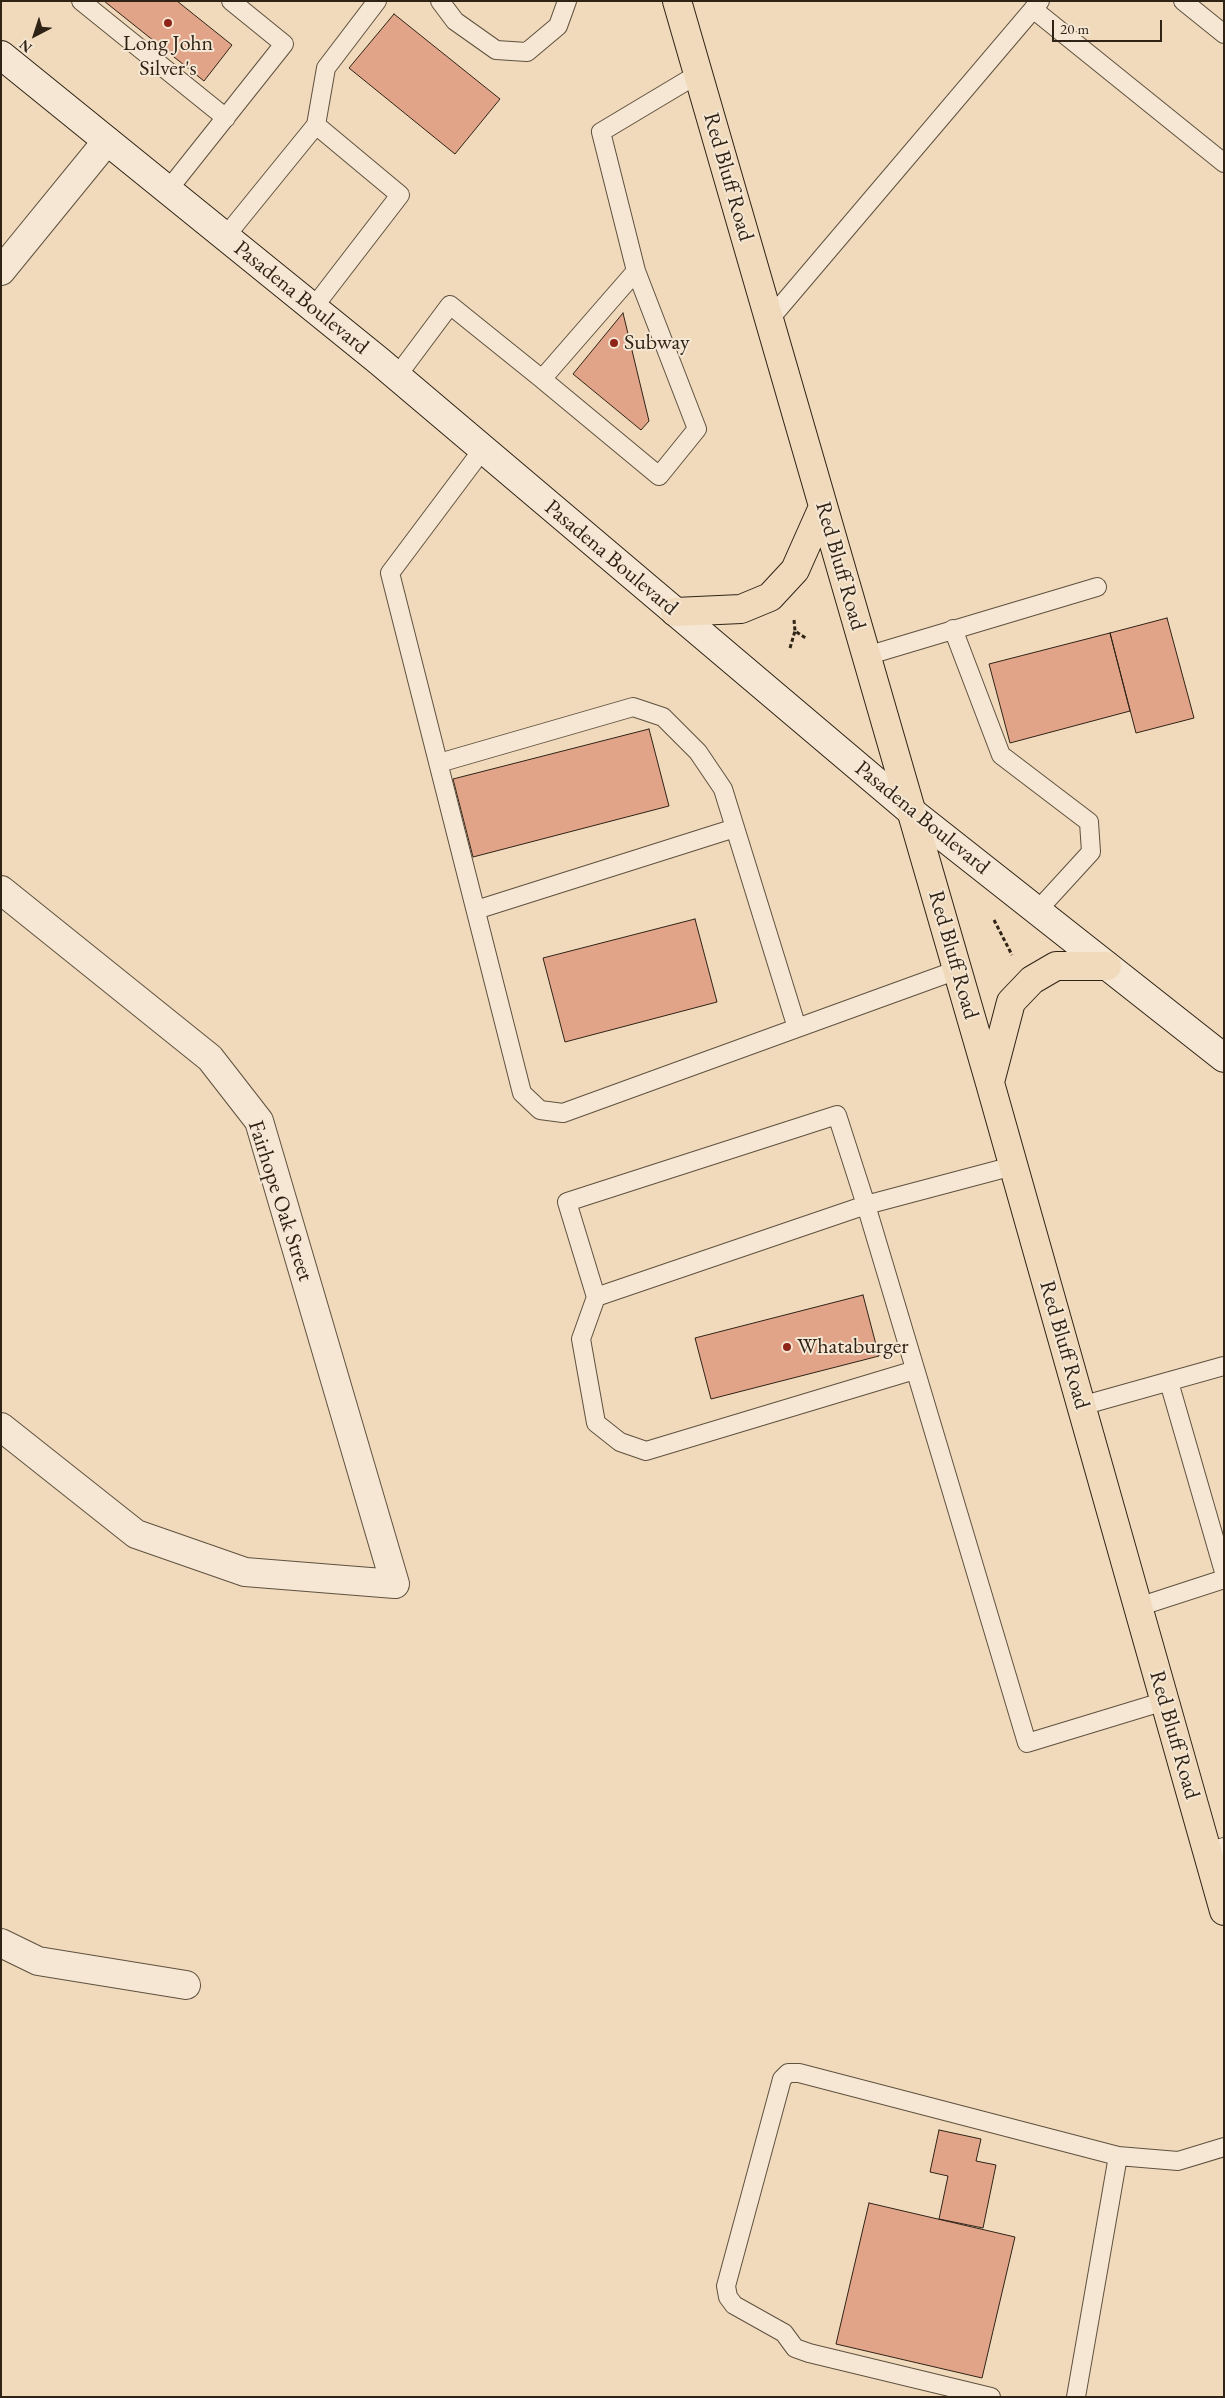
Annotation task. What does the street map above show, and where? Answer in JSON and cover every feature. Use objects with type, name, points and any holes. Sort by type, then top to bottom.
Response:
[{"type":"main road","name":"Red Bluff Road","points":[[677,1],[990,1083],[1165,1701],[1215,1849],[1224,1911]]},
{"type":"main road","points":[[675,612],[740,609],[770,597],[795,570],[823,507]]},
{"type":"main road","points":[[990,1083],[1011,1002],[1032,980],[1056,966],[1108,966]]},
{"type":"street","name":"Pasadena Boulevard","points":[[1,55],[397,376],[912,812],[1224,1058]]},
{"type":"street","points":[[1,271],[107,141]]},
{"type":"street","name":"Fairhope Oak Street","points":[[1,890],[210,1058],[259,1121],[395,1584],[245,1572],[136,1534],[1,1427]]},
{"type":"street","points":[[1,1943],[38,1961],[186,1985]]},
{"type":"lane","points":[[81,1],[226,118]]},
{"type":"lane","points":[[168,190],[284,44],[232,1]]},
{"type":"lane","points":[[226,236],[316,125],[326,68],[377,1]]},
{"type":"lane","points":[[440,1],[455,21],[496,50],[527,52],[558,26],[568,1]]},
{"type":"lane","points":[[1182,1],[1224,34]]},
{"type":"lane","points":[[769,320],[1036,5],[1224,163]]},
{"type":"lane","points":[[397,376],[450,305],[659,476],[697,429],[636,271],[601,132],[698,74]]},
{"type":"lane","points":[[313,308],[400,195],[316,125]]},
{"type":"lane","points":[[542,379],[636,271]]},
{"type":"lane","points":[[482,449],[390,573],[522,1093],[540,1110],[563,1113],[957,970]]},
{"type":"lane","points":[[866,656],[1097,587]]},
{"type":"lane","points":[[953,629],[1001,754],[1089,822],[1091,852],[1037,911]]},
{"type":"lane","points":[[439,763],[634,707],[663,717],[698,752],[723,789],[797,1028]]},
{"type":"lane","points":[[476,910],[735,828]]},
{"type":"lane","points":[[915,1370],[646,1451],[620,1442],[596,1423],[581,1339],[596,1298],[567,1202],[838,1115],[866,1205],[1027,1743],[1165,1701]]},
{"type":"lane","points":[[596,1298],[866,1205],[1013,1166]]},
{"type":"lane","points":[[1081,1406],[1224,1366]]},
{"type":"lane","points":[[1168,1382],[1224,1572]]},
{"type":"lane","points":[[1138,1607],[1224,1579]]},
{"type":"lane","points":[[991,2397],[795,2348],[784,2333],[734,2305],[728,2297],[726,2286],[782,2079],[788,2073],[799,2073],[1118,2156],[1178,2161],[1224,2147]]},
{"type":"lane","points":[[1076,2397],[1118,2156]]},
{"type":"path","points":[[790,648],[795,631],[807,639]]},
{"type":"path","points":[[994,920],[1016,962]]},
{"type":"building","name":"Long John Silver's","points":[[104,1],[177,1],[232,45],[204,81]]},
{"type":"building","points":[[394,14],[500,99],[455,154],[349,68]]},
{"type":"building","name":"Subway","points":[[623,313],[649,421],[641,430],[573,374]]},
{"type":"building","points":[[1167,618],[1194,718],[1136,733],[1110,633]]},
{"type":"building","points":[[1110,633],[1130,711],[1010,743],[989,664]]},
{"type":"building","points":[[649,729],[669,806],[473,857],[453,779]]},
{"type":"building","points":[[695,919],[717,1002],[565,1042],[543,958]]},
{"type":"building","name":"Whataburger","points":[[863,1295],[879,1356],[711,1399],[695,1338]]},
{"type":"building","points":[[939,2130],[981,2139],[976,2161],[996,2165],[983,2228],[939,2219],[948,2176],[930,2172]]},
{"type":"building","points":[[869,2203],[1015,2237],[982,2378],[836,2344]]},
{"type":"place","name":"Long John Silver's","points":[[168,23]]},
{"type":"place","name":"Subway","points":[[614,343]]},
{"type":"place","name":"Whataburger","points":[[787,1347]]}]
